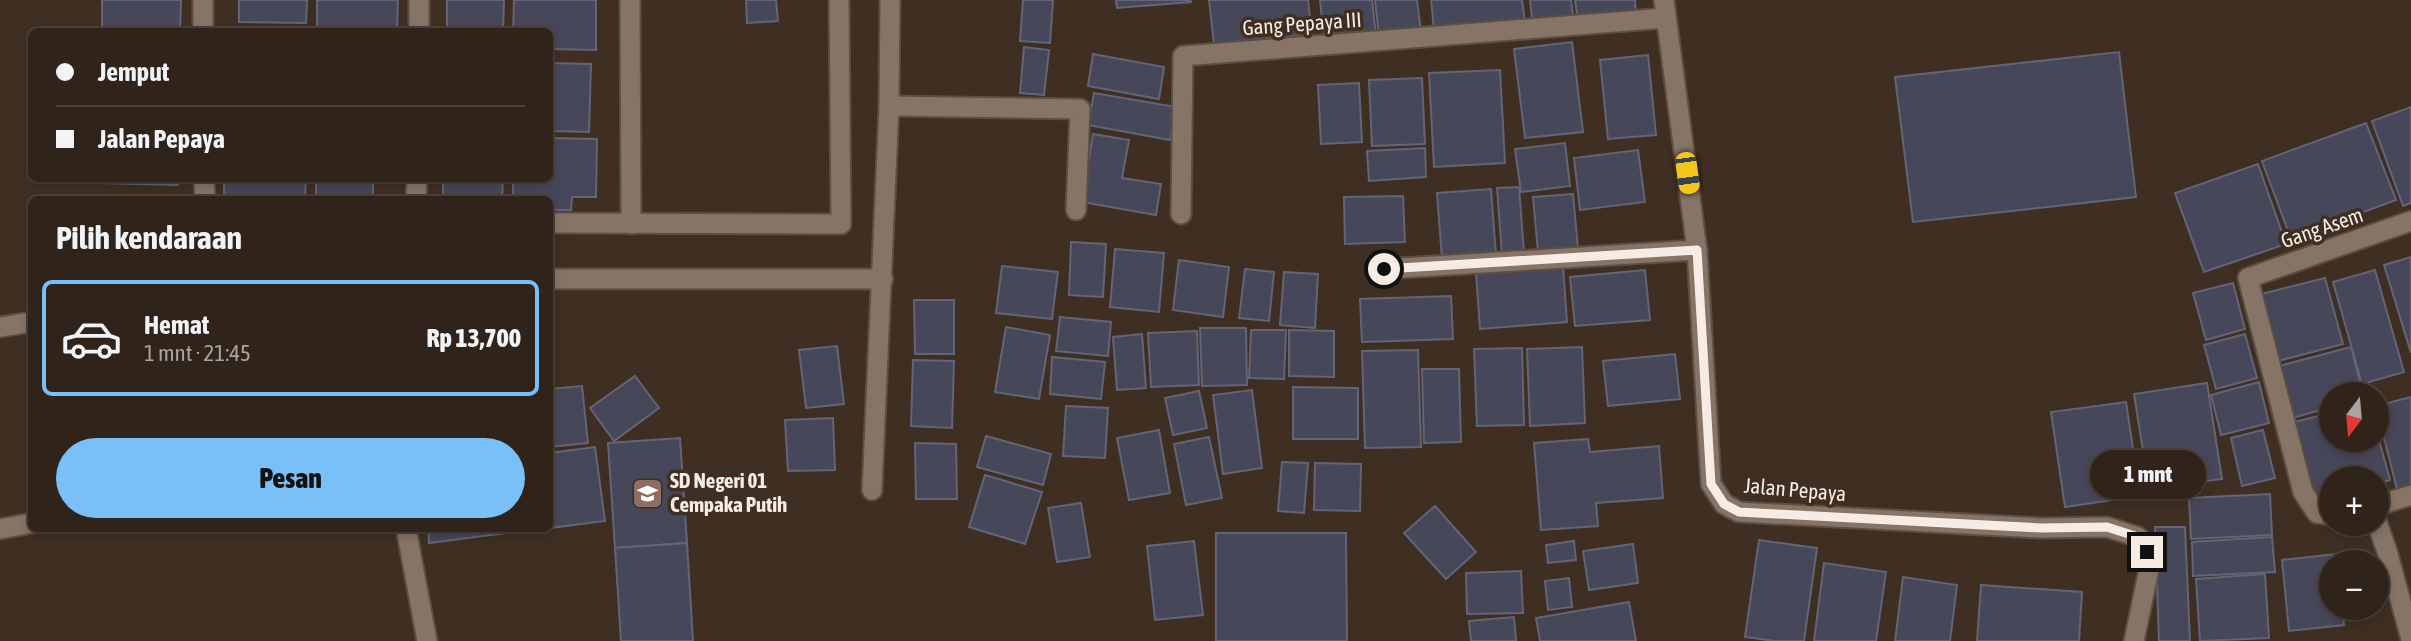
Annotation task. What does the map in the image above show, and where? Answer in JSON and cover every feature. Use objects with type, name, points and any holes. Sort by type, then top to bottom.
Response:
[{"type":"street","points":[[203,0],[203,28]]},
{"type":"street","points":[[419,0],[419,28]]},
{"type":"street","points":[[630,0],[631,224]]},
{"type":"street","points":[[553,223],[841,224],[839,0]]},
{"type":"street","points":[[872,489],[883,279],[890,0]]},
{"type":"street","name":"Gang Pepaya III","points":[[1181,214],[1183,56],[1665,9]]},
{"type":"street","name":"Jalan Pepaya","points":[[1665,9],[1697,250],[1711,484],[1724,504],[1739,512],[2041,528],[2107,527],[2138,537],[2147,552],[2149,569],[2134,641]]},
{"type":"street","points":[[889,106],[1080,109],[1076,210]]},
{"type":"street","name":"Gang Asem","points":[[2319,513],[2303,492],[2248,278],[2411,222]]},
{"type":"street","points":[[1384,269],[1697,250]]},
{"type":"street","points":[[553,279],[883,279]]},
{"type":"street","points":[[0,327],[28,323]]},
{"type":"street","points":[[2389,502],[2411,495]]},
{"type":"street","points":[[0,529],[28,524]]},
{"type":"street","points":[[407,532],[427,641]]},
{"type":"street","points":[[2382,536],[2411,639]]},
{"type":"building","points":[[102,0],[181,0],[180,28],[102,28]]},
{"type":"building","points":[[239,0],[307,0],[306,23],[239,22]]},
{"type":"building","points":[[317,0],[398,0],[397,28],[317,28]]},
{"type":"building","points":[[447,0],[504,0],[503,28],[447,28]]},
{"type":"building","points":[[514,0],[596,0],[596,50],[553,49],[553,28],[513,28]]},
{"type":"building","points":[[746,0],[776,0],[778,21],[747,23]]},
{"type":"building","points":[[1023,0],[1053,0],[1050,43],[1020,41]]},
{"type":"building","points":[[1116,0],[1190,0],[1191,2],[1117,8]]},
{"type":"building","points":[[1209,0],[1308,0],[1312,34],[1214,44]]},
{"type":"building","points":[[1320,0],[1372,0],[1376,36],[1324,41]]},
{"type":"building","points":[[1375,0],[1417,0],[1421,32],[1379,36]]},
{"type":"building","points":[[1431,0],[1522,0],[1525,22],[1434,30]]},
{"type":"building","points":[[1530,0],[1571,0],[1574,24],[1533,28]]},
{"type":"building","points":[[1575,0],[1635,0],[1636,16],[1578,22]]},
{"type":"building","points":[[1572,42],[1583,132],[1525,138],[1514,49]]},
{"type":"building","points":[[1024,47],[1049,50],[1044,95],[1020,93]]},
{"type":"building","points":[[2119,52],[2136,197],[1913,222],[1895,77]]},
{"type":"building","points":[[1093,54],[1164,67],[1159,99],[1088,86]]},
{"type":"building","points":[[1648,55],[1656,135],[1608,139],[1600,60]]},
{"type":"building","points":[[553,63],[591,64],[589,132],[553,131]]},
{"type":"building","points":[[1500,70],[1505,163],[1434,167],[1429,73]]},
{"type":"building","points":[[1422,78],[1425,144],[1372,146],[1369,80]]},
{"type":"building","points":[[1359,83],[1362,142],[1321,144],[1318,85]]},
{"type":"building","points":[[1094,93],[1176,107],[1170,140],[1088,125]]},
{"type":"building","points":[[2411,107],[2411,203],[2403,206],[2372,121]]},
{"type":"building","points":[[2366,123],[2396,200],[2291,239],[2262,161]]},
{"type":"building","points":[[1093,134],[1129,140],[1122,178],[1161,184],[1156,215],[1082,202]]},
{"type":"building","points":[[553,138],[597,139],[596,197],[572,197],[571,210],[553,210],[553,196],[513,196],[513,182],[553,182]]},
{"type":"building","points":[[1565,143],[1570,186],[1521,192],[1515,149]]},
{"type":"building","points":[[1425,148],[1426,177],[1369,181],[1367,151]]},
{"type":"building","points":[[1638,150],[1645,202],[1580,210],[1574,158]]},
{"type":"building","points":[[2258,164],[2286,244],[2204,272],[2175,193]]},
{"type":"building","points":[[178,182],[178,185],[99,183]]},
{"type":"building","points":[[224,182],[306,182],[305,196],[224,196]]},
{"type":"building","points":[[316,182],[373,182],[373,196],[316,196]]},
{"type":"building","points":[[443,182],[503,182],[502,196],[443,196]]},
{"type":"building","points":[[1519,187],[1524,253],[1502,255],[1497,188]]},
{"type":"building","points":[[1491,189],[1496,255],[1442,259],[1437,193]]},
{"type":"building","points":[[1573,194],[1578,248],[1538,252],[1533,197]]},
{"type":"building","points":[[1403,196],[1405,242],[1345,244],[1344,197]]},
{"type":"building","points":[[1071,242],[1106,244],[1103,297],[1069,295]]},
{"type":"building","points":[[1115,249],[1164,253],[1159,312],[1110,307]]},
{"type":"building","points":[[2411,257],[2411,353],[2384,265]]},
{"type":"building","points":[[1179,260],[1229,267],[1223,317],[1173,310]]},
{"type":"building","points":[[1002,266],[1058,272],[1052,319],[996,313]]},
{"type":"building","points":[[1563,266],[1567,322],[1480,329],[1476,273]]},
{"type":"building","points":[[1245,269],[1274,272],[1269,321],[1239,318]]},
{"type":"building","points":[[1645,270],[1650,320],[1575,326],[1570,277]]},
{"type":"building","points":[[2375,270],[2404,372],[2361,382],[2333,282]]},
{"type":"building","points":[[1284,272],[1318,274],[1315,328],[1280,325]]},
{"type":"building","points":[[2325,278],[2343,344],[2274,362],[2257,295]]},
{"type":"building","points":[[2233,283],[2245,329],[2206,340],[2193,293]]},
{"type":"building","points":[[1451,296],[1453,339],[1362,342],[1360,299]]},
{"type":"building","points":[[914,300],[954,300],[954,354],[915,354]]},
{"type":"building","points":[[1060,317],[1111,322],[1108,356],[1056,351]]},
{"type":"building","points":[[1006,327],[1050,335],[1039,399],[995,392]]},
{"type":"building","points":[[1200,328],[1246,328],[1247,385],[1202,386]]},
{"type":"building","points":[[1251,330],[1286,330],[1284,379],[1249,378]]},
{"type":"building","points":[[1289,330],[1334,331],[1334,377],[1289,376]]},
{"type":"building","points":[[1197,331],[1199,385],[1151,387],[1148,333]]},
{"type":"building","points":[[1142,334],[1146,388],[1117,390],[1113,337]]},
{"type":"building","points":[[2245,334],[2257,378],[2216,389],[2204,345]]},
{"type":"building","points":[[837,346],[844,404],[806,408],[799,350]]},
{"type":"building","points":[[1582,347],[1585,423],[1530,426],[1527,349]]},
{"type":"building","points":[[2351,347],[2360,382],[2319,382],[2319,410],[2292,418],[2279,366]]},
{"type":"building","points":[[1522,348],[1524,425],[1477,426],[1474,349]]},
{"type":"building","points":[[1418,350],[1421,447],[1365,448],[1362,351]]},
{"type":"building","points":[[1675,354],[1680,399],[1608,406],[1603,361]]},
{"type":"building","points":[[1052,357],[1105,362],[1101,399],[1050,394]]},
{"type":"building","points":[[913,360],[954,361],[952,428],[911,426]]},
{"type":"building","points":[[1422,369],[1459,369],[1461,442],[1424,443]]},
{"type":"building","points":[[635,376],[659,408],[614,441],[590,408]]},
{"type":"building","points":[[2259,382],[2269,423],[2221,435],[2211,395]]},
{"type":"building","points":[[2207,383],[2222,479],[2149,489],[2134,394]]},
{"type":"building","points":[[582,386],[588,443],[553,447],[553,389]]},
{"type":"building","points":[[1293,387],[1358,388],[1358,439],[1293,439]]},
{"type":"building","points":[[1252,390],[1262,468],[1223,474],[1213,395]]},
{"type":"building","points":[[1199,391],[1207,428],[1173,435],[1165,398]]},
{"type":"building","points":[[2411,397],[2411,489],[2398,493],[2388,452],[2389,403]]},
{"type":"building","points":[[2126,402],[2140,496],[2065,507],[2051,412]]},
{"type":"building","points":[[1066,406],[1108,408],[1105,458],[1063,456]]},
{"type":"building","points":[[2319,416],[2319,452],[2382,452],[2386,466],[2319,466],[2319,498],[2310,500],[2290,423]]},
{"type":"building","points":[[833,418],[835,470],[788,471],[785,420]]},
{"type":"building","points":[[1159,430],[1170,493],[1129,500],[1117,438]]},
{"type":"building","points":[[2263,430],[2275,478],[2242,486],[2231,438]]},
{"type":"building","points":[[986,436],[1051,454],[1043,485],[977,467]]},
{"type":"building","points":[[1209,437],[1222,498],[1186,505],[1174,444]]},
{"type":"building","name":"SD Negeri 01 Cempaka Putih","points":[[680,438],[687,543],[615,548],[608,443]]},
{"type":"building","points":[[1588,439],[1590,452],[1659,446],[1663,498],[1596,503],[1598,526],[1541,530],[1534,443]]},
{"type":"building","points":[[915,443],[956,444],[957,499],[916,499]]},
{"type":"building","points":[[595,447],[605,521],[553,528],[553,453]]},
{"type":"building","points":[[1282,462],[1308,463],[1304,513],[1278,511]]},
{"type":"building","points":[[1315,463],[1361,464],[1360,511],[1314,510]]},
{"type":"building","points":[[985,475],[1042,492],[1025,544],[969,527]]},
{"type":"building","points":[[2270,494],[2272,535],[2191,539],[2189,498]]},
{"type":"building","points":[[1081,503],[1090,557],[1057,562],[1048,508]]},
{"type":"building","points":[[1435,506],[1476,552],[1446,579],[1404,533]]},
{"type":"building","points":[[2155,527],[2185,527],[2190,641],[2159,641]]},
{"type":"building","points":[[428,532],[515,532],[429,543]]},
{"type":"building","points":[[1216,533],[1346,533],[1347,641],[1216,641]]},
{"type":"building","points":[[2272,537],[2275,572],[2193,576],[2192,542]]},
{"type":"building","points":[[1759,540],[1817,548],[1804,641],[1745,637]]},
{"type":"building","points":[[1194,541],[1203,615],[1155,620],[1147,546]]},
{"type":"building","points":[[1574,541],[1576,560],[1548,563],[1546,545]]},
{"type":"building","name":"SD Negeri 01 Cempaka Putih","points":[[687,543],[693,641],[621,641],[615,548]]},
{"type":"building","points":[[1633,544],[1638,583],[1589,590],[1583,551]]},
{"type":"building","points":[[2319,556],[2319,620],[2343,620],[2344,625],[2289,631],[2282,560]]},
{"type":"building","points":[[1824,563],[1886,572],[1876,641],[1814,641]]},
{"type":"building","points":[[1521,571],[1523,613],[1467,614],[1466,573]]},
{"type":"building","points":[[2265,574],[2269,638],[2200,641],[2196,579]]},
{"type":"building","points":[[1903,577],[1957,585],[1950,641],[1895,641]]},
{"type":"building","points":[[1569,578],[1572,607],[1548,610],[1545,581]]},
{"type":"building","points":[[1981,585],[2082,592],[2079,641],[1977,641]]},
{"type":"building","points":[[1629,602],[1636,641],[1540,641],[1536,618]]},
{"type":"building","points":[[1514,617],[1516,641],[1471,641],[1469,621]]},
{"type":"place","name":"SD Negeri 01 Cempaka Putih","points":[[647,493]]},
{"type":"route","points":[[1384,269],[1697,250],[1711,484],[1724,504],[1739,512],[2041,528],[2107,527],[2138,537],[2147,552]]}]
